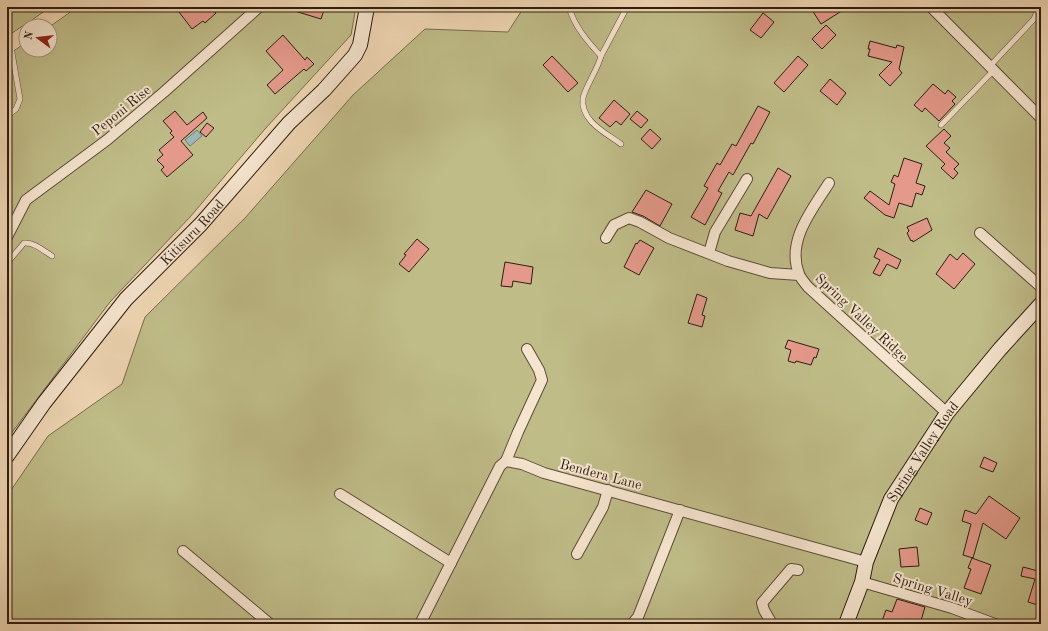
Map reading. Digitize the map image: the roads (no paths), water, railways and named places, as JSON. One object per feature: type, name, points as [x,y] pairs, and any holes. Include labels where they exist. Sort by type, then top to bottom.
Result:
[{"type":"main road","points":[[48,18],[64,7]]},
{"type":"main road","points":[[9,45],[18,39]]},
{"type":"street","name":"Peponi Rise","points":[[7,237],[26,200],[107,140],[164,92],[259,7]]},
{"type":"street","name":"Kitisuru Road","points":[[7,456],[44,403],[126,300],[201,224],[289,124],[324,90],[355,55],[360,45],[367,7]]},
{"type":"street","points":[[931,7],[1041,118]]},
{"type":"street","points":[[709,253],[715,232],[747,179]]},
{"type":"street","name":"Spring Valley Ridge","points":[[829,183],[802,225],[796,250],[799,275],[808,287],[947,413]]},
{"type":"street","points":[[606,238],[614,225],[629,218],[640,222],[669,238],[728,261],[770,273],[799,275]]},
{"type":"street","points":[[980,233],[1041,287]]},
{"type":"street","name":"Spring Valley Road","points":[[846,624],[862,582],[866,562],[891,499],[947,413],[1041,304]]},
{"type":"street","points":[[420,624],[500,466],[506,461],[542,380],[539,370],[527,349]]},
{"type":"street","name":"Bendera Lane","points":[[506,461],[522,464],[544,473],[866,562]]},
{"type":"street","points":[[577,554],[603,507],[608,490]]},
{"type":"street","points":[[340,494],[451,563]]},
{"type":"street","points":[[632,624],[638,617],[680,510]]},
{"type":"street","points":[[183,551],[270,624]]},
{"type":"street","points":[[772,624],[764,610],[762,603],[792,569],[798,570]]},
{"type":"street","name":"Spring Valley","points":[[862,582],[952,608],[995,624]]},
{"type":"lane","points":[[569,7],[571,16],[586,41],[601,56]]},
{"type":"lane","points":[[621,144],[591,122],[584,110],[583,98],[600,63],[601,56],[627,7]]},
{"type":"lane","points":[[941,125],[1034,20],[1039,7]]},
{"type":"lane","points":[[7,116],[16,109],[20,99],[9,45]]},
{"type":"lane","points":[[7,263],[24,243],[33,244],[52,256]]},
{"type":"water","points":[[197,130],[202,136],[190,146],[185,140]]}]
